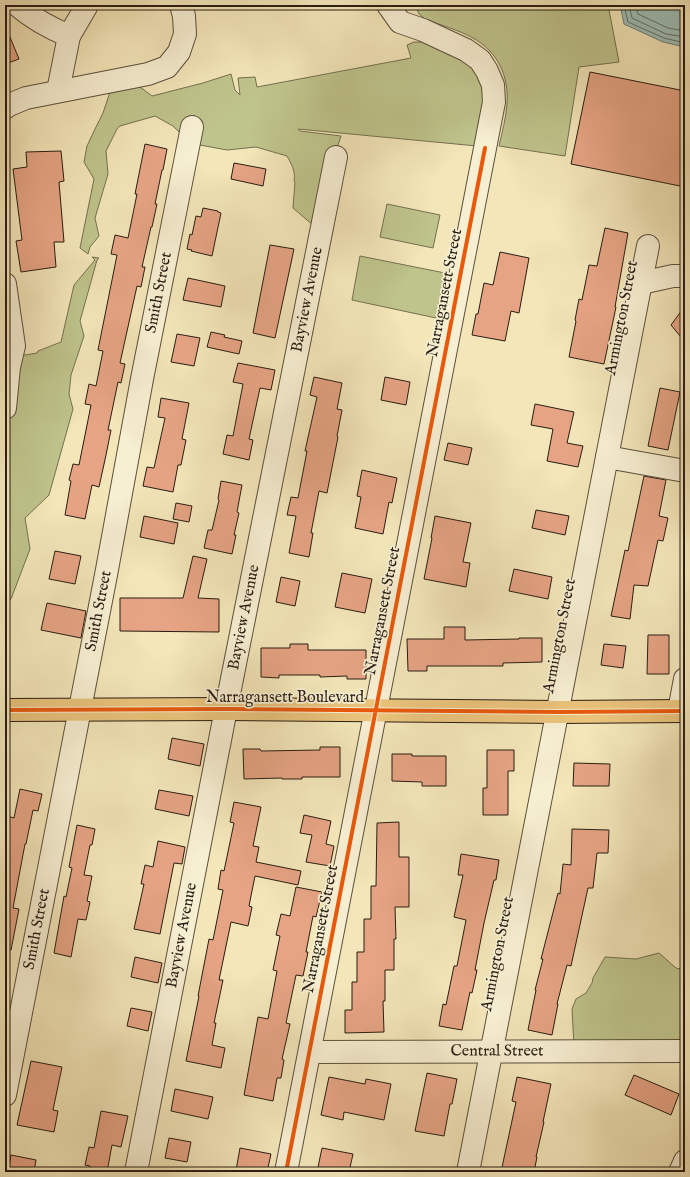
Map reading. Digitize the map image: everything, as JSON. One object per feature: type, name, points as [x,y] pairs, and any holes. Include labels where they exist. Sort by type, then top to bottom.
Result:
[{"type":"main road","name":"Narragansett Boulevard","points":[[5,710],[226,709],[558,712],[682,711]]},
{"type":"street","points":[[17,5],[29,15],[69,36]]},
{"type":"street","points":[[58,91],[69,36],[86,5]]},
{"type":"street","points":[[5,108],[26,98],[148,74],[167,67],[179,52],[185,34],[184,16],[181,5]]},
{"type":"street","name":"Narragansett Street","points":[[286,1172],[494,102],[493,85],[480,60],[466,50],[423,30],[400,22],[388,5]]},
{"type":"street","name":"Smith Street","points":[[5,1094],[80,710],[142,379],[192,127]]},
{"type":"street","name":"Bayview Avenue","points":[[136,1172],[226,709],[336,157]]},
{"type":"street","name":"Armington Street","points":[[468,1172],[648,246]]},
{"type":"street","points":[[641,283],[673,276],[685,276]]},
{"type":"street","points":[[5,284],[14,346],[7,364],[5,408]]},
{"type":"street","points":[[607,457],[685,472]]},
{"type":"street","points":[[682,711],[685,679]]},
{"type":"street","name":"Central Street","points":[[310,1052],[685,1051]]},
{"type":"street","points":[[680,1172],[685,1161]]},
{"type":"green space","points":[[415,5],[608,5],[619,62],[579,67],[565,156],[499,146],[507,104],[506,84],[500,66],[489,50],[482,44],[462,32],[425,19],[419,14]]},
{"type":"green space","points":[[414,42],[422,42],[456,55],[479,73],[484,91],[477,146],[298,129],[300,131],[341,136],[334,157],[320,231],[293,208],[295,182],[294,171],[287,156],[256,147],[227,150],[200,145],[195,148],[173,126],[155,116],[120,126],[117,129],[106,151],[108,174],[95,218],[99,236],[90,247],[88,254],[80,248],[94,179],[84,162],[87,146],[103,113],[110,92],[131,80],[152,96],[231,74],[235,90],[240,95],[238,78],[255,77],[257,87],[411,58],[407,45]]},
{"type":"green space","points":[[387,204],[440,215],[433,248],[380,237]]},
{"type":"green space","points":[[360,256],[445,273],[436,318],[352,300]]},
{"type":"green space","points":[[92,257],[99,258],[97,260],[80,321],[84,336],[71,375],[69,394],[73,409],[49,495],[25,518],[30,549],[11,599],[5,605],[5,388],[7,358],[37,353],[38,351],[61,342],[74,285],[95,260]]},
{"type":"green space","points":[[659,953],[676,968],[685,970],[685,1051],[574,1046],[572,1009],[576,999],[586,993],[605,957],[636,959]]},
{"type":"water","points":[[620,5],[685,5],[685,47],[663,42],[624,24]]},
{"type":"building","points":[[5,25],[19,59],[5,64]]},
{"type":"building","points":[[590,72],[685,91],[685,187],[571,164]]},
{"type":"building","points":[[145,144],[167,149],[155,204],[157,204],[142,267],[145,267],[141,287],[137,286],[120,363],[125,364],[121,383],[118,382],[108,430],[111,430],[99,487],[92,485],[85,519],[65,515],[71,481],[69,480],[73,464],[79,465],[91,405],[85,404],[89,384],[96,386],[103,351],[98,350],[117,255],[111,254],[115,235],[128,238]]},
{"type":"building","points":[[61,151],[64,181],[59,182],[64,242],[54,242],[56,267],[21,272],[16,241],[22,240],[13,169],[27,167],[26,152]]},
{"type":"building","points":[[234,163],[266,169],[263,186],[231,179]]},
{"type":"building","points":[[203,208],[221,213],[212,256],[187,249],[196,216],[201,217]]},
{"type":"building","points":[[605,228],[628,233],[616,307],[604,364],[569,357],[579,299],[582,300],[589,265],[597,266]]},
{"type":"building","points":[[270,245],[294,249],[275,338],[253,333]]},
{"type":"building","points":[[500,252],[529,258],[519,313],[511,311],[505,341],[472,335],[484,283],[493,285]]},
{"type":"building","points":[[188,278],[225,286],[221,307],[183,300]]},
{"type":"building","points":[[685,306],[685,342],[671,325]]},
{"type":"building","points":[[211,332],[242,341],[239,354],[207,347]]},
{"type":"building","points":[[177,334],[200,338],[194,366],[171,362]]},
{"type":"building","points":[[238,363],[275,370],[271,390],[260,388],[249,439],[253,440],[249,460],[223,454],[227,435],[233,436],[243,384],[233,382]]},
{"type":"building","points":[[314,377],[342,383],[337,409],[342,410],[327,493],[319,491],[311,533],[313,533],[309,557],[289,553],[296,516],[287,515],[291,497],[298,498],[307,451],[305,451],[317,397],[310,395]]},
{"type":"building","points":[[385,377],[410,382],[406,405],[381,400]]},
{"type":"building","points":[[660,388],[680,392],[668,450],[648,446]]},
{"type":"building","points":[[161,398],[189,403],[182,439],[186,440],[181,465],[178,465],[173,492],[143,486],[147,467],[154,468],[165,418],[158,417]]},
{"type":"building","points":[[535,404],[574,412],[567,443],[583,446],[578,467],[547,461],[553,429],[531,425]]},
{"type":"building","points":[[448,443],[472,448],[468,465],[444,460]]},
{"type":"building","points":[[362,470],[397,478],[392,503],[389,502],[383,534],[355,528],[361,497],[357,496]]},
{"type":"building","points":[[644,476],[666,480],[659,516],[668,518],[663,541],[658,540],[648,586],[634,585],[630,619],[611,616],[625,550],[628,551]]},
{"type":"building","points":[[221,481],[242,485],[237,512],[239,513],[234,535],[236,535],[232,554],[204,548],[208,530],[212,530],[219,500]]},
{"type":"building","points":[[176,503],[192,506],[189,522],[173,519]]},
{"type":"building","points":[[536,510],[569,516],[565,535],[532,528]]},
{"type":"building","points":[[144,516],[178,523],[174,544],[140,537]]},
{"type":"building","points":[[435,516],[471,523],[463,562],[470,563],[466,587],[424,579]]},
{"type":"building","points":[[55,551],[81,556],[75,584],[49,579]]},
{"type":"building","points":[[193,556],[207,559],[198,598],[219,599],[219,632],[120,631],[120,598],[183,598]]},
{"type":"building","points":[[514,569],[552,577],[548,599],[509,591]]},
{"type":"building","points":[[342,573],[372,579],[365,613],[335,607]]},
{"type":"building","points":[[281,577],[300,581],[295,606],[276,602]]},
{"type":"building","points":[[47,603],[86,611],[81,638],[41,630]]},
{"type":"building","points":[[444,627],[465,627],[465,640],[542,638],[542,662],[503,663],[503,666],[427,666],[427,671],[408,671],[407,639],[444,639]]},
{"type":"building","points":[[648,635],[669,635],[669,674],[647,674]]},
{"type":"building","points":[[290,644],[308,644],[308,650],[366,650],[366,679],[347,679],[347,676],[320,677],[320,675],[279,675],[279,678],[261,677],[261,648],[290,648]]},
{"type":"building","points":[[604,644],[626,646],[623,668],[601,665]]},
{"type":"building","points":[[172,738],[204,744],[200,766],[168,759]]},
{"type":"building","points":[[320,747],[340,747],[340,777],[302,777],[302,779],[244,779],[243,749],[260,749],[261,751],[320,750]]},
{"type":"building","points":[[487,750],[514,750],[514,771],[508,771],[508,815],[483,815],[483,788],[487,788]]},
{"type":"building","points":[[392,754],[412,754],[412,756],[446,756],[446,786],[422,786],[422,782],[392,781]]},
{"type":"building","points":[[574,763],[610,764],[609,786],[573,786]]},
{"type":"building","points":[[20,789],[42,794],[38,811],[33,810],[25,844],[13,908],[19,909],[11,950],[5,950],[5,825],[7,816],[14,818]]},
{"type":"building","points":[[159,790],[193,796],[189,816],[155,809]]},
{"type":"building","points":[[234,802],[261,807],[253,846],[259,847],[256,862],[301,871],[298,885],[255,876],[249,906],[252,907],[248,926],[231,922],[219,980],[223,980],[214,1023],[216,1023],[212,1045],[225,1048],[221,1068],[186,1061],[209,939],[213,940],[223,890],[218,889],[221,870],[224,871],[234,823],[230,822]]},
{"type":"building","points":[[304,815],[331,821],[326,844],[334,846],[330,866],[306,862],[312,835],[300,833]]},
{"type":"building","points":[[399,822],[399,857],[409,857],[409,907],[395,907],[396,939],[394,939],[394,970],[385,970],[385,1001],[383,1001],[384,1032],[345,1033],[345,1010],[352,1010],[352,982],[357,982],[357,952],[364,952],[364,919],[371,919],[371,886],[376,886],[377,823]]},
{"type":"building","points":[[77,825],[95,829],[84,875],[92,876],[87,901],[90,902],[86,920],[78,919],[71,957],[54,953],[64,896],[66,897],[72,868],[69,867]]},
{"type":"building","points":[[572,829],[609,830],[608,853],[597,853],[593,888],[588,888],[571,966],[567,965],[557,1004],[552,1035],[528,1030],[535,990],[543,959],[541,959],[558,893],[560,894],[563,864],[571,865]]},
{"type":"building","points":[[158,841],[185,847],[182,864],[174,863],[160,934],[134,929],[144,884],[141,884],[145,865],[153,867]]},
{"type":"building","points":[[461,854],[499,860],[496,880],[494,880],[484,923],[472,993],[470,992],[462,1030],[439,1026],[443,1004],[446,1005],[454,966],[457,966],[466,920],[454,917],[463,875],[458,875]]},
{"type":"building","points":[[296,887],[322,892],[316,917],[313,916],[303,976],[296,975],[286,1023],[290,1024],[282,1059],[284,1060],[281,1078],[277,1078],[273,1101],[244,1095],[258,1017],[268,1019],[277,971],[273,970],[280,936],[276,935],[281,914],[290,916]]},
{"type":"building","points":[[135,957],[162,963],[158,983],[131,977]]},
{"type":"building","points":[[131,1008],[152,1012],[148,1031],[127,1026]]},
{"type":"building","points":[[31,1061],[62,1067],[53,1110],[58,1111],[54,1132],[17,1125]]},
{"type":"building","points":[[427,1073],[457,1079],[452,1104],[450,1104],[444,1136],[415,1131]]},
{"type":"building","points":[[634,1075],[679,1094],[671,1115],[625,1095]]},
{"type":"building","points":[[329,1077],[365,1084],[366,1079],[391,1084],[384,1120],[344,1112],[343,1120],[321,1115]]},
{"type":"building","points":[[517,1077],[551,1084],[534,1172],[501,1172],[516,1102],[512,1101]]},
{"type":"building","points":[[175,1089],[213,1097],[208,1119],[171,1111]]},
{"type":"building","points":[[101,1111],[128,1116],[121,1147],[112,1145],[107,1172],[89,1172],[90,1166],[85,1165],[89,1147],[94,1148]]},
{"type":"building","points":[[169,1138],[191,1142],[187,1162],[165,1158]]},
{"type":"building","points":[[240,1148],[271,1154],[267,1172],[248,1172],[236,1170]]},
{"type":"building","points":[[322,1148],[353,1154],[349,1172],[317,1172]]},
{"type":"building","points":[[11,1155],[36,1160],[34,1172],[8,1172]]},
{"type":"cycle path","points":[[286,1172],[485,148]]},
{"type":"cycle path","points":[[5,710],[226,709],[558,712],[685,711]]}]
